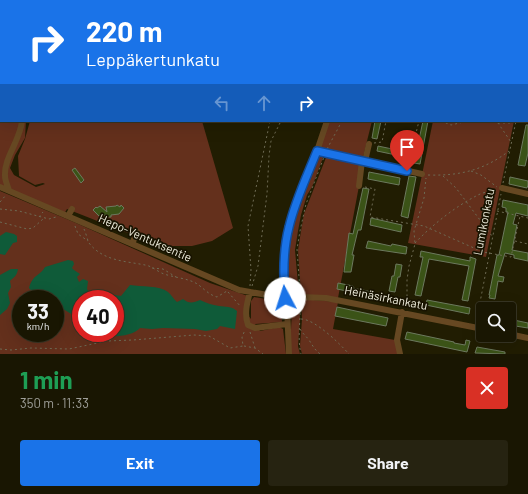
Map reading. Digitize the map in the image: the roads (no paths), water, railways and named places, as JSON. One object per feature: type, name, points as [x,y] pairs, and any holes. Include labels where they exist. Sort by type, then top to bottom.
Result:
[{"type":"street","points":[[9,191],[5,180],[6,166],[20,135],[22,122]]},
{"type":"street","points":[[289,354],[287,306],[283,275],[288,227],[327,122]]},
{"type":"street","points":[[359,186],[363,161],[369,144]]},
{"type":"street","points":[[317,151],[422,174]]},
{"type":"street","name":"Hepo-Ventuksentie","points":[[0,187],[225,284],[250,292],[285,298]]},
{"type":"street","points":[[502,188],[528,194]]},
{"type":"street","points":[[66,215],[72,209]]},
{"type":"street","points":[[132,244],[137,232]]},
{"type":"street","points":[[250,292],[246,309],[246,320],[248,325],[255,328],[287,324]]},
{"type":"street","name":"Heinäsirkankatu","points":[[285,298],[326,298],[476,327]]},
{"type":"street","points":[[400,354],[397,340],[402,312]]},
{"type":"street","points":[[516,335],[528,338]]}]
